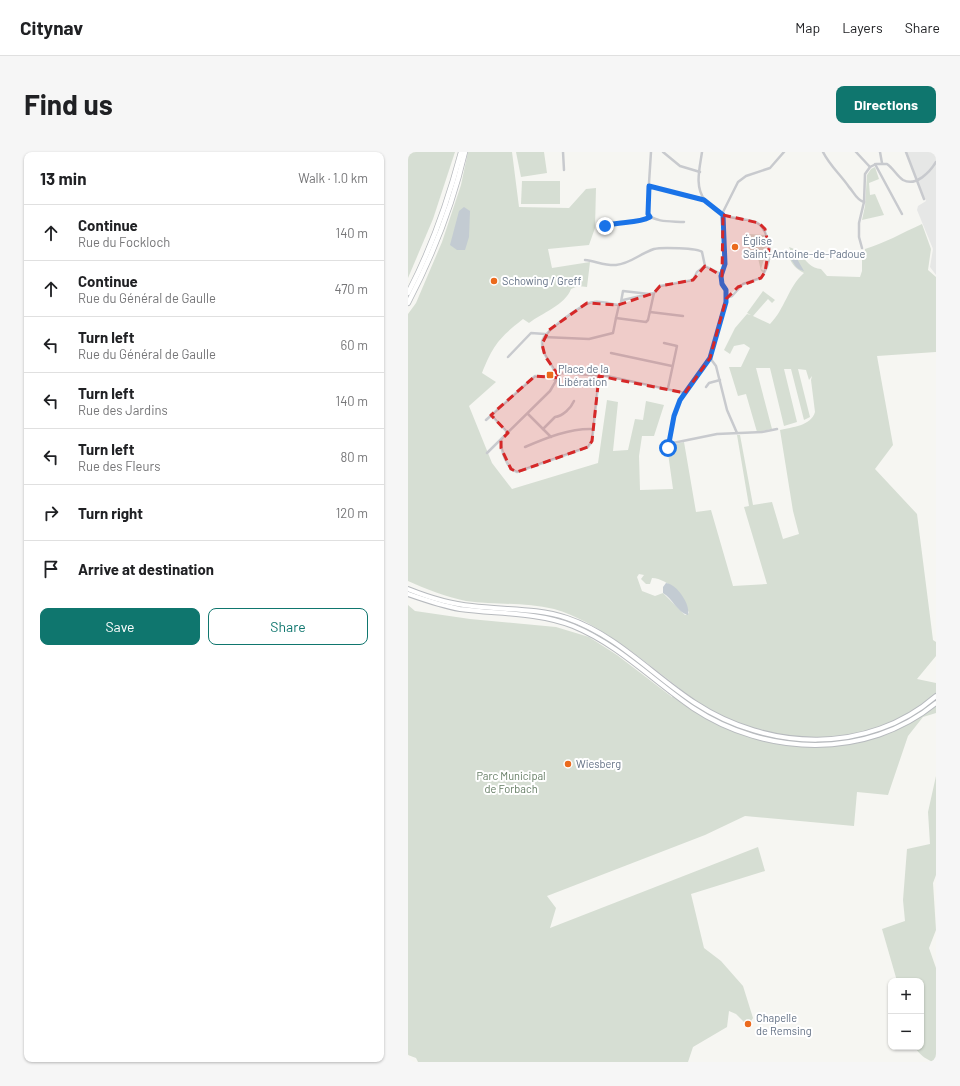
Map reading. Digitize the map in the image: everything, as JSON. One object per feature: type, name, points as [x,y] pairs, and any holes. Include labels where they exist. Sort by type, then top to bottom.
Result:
[{"type":"highway","points":[[408,293],[430,246],[461,152]]},
{"type":"highway","points":[[408,303],[447,214],[465,152]]},
{"type":"highway","points":[[408,589],[444,601],[470,606],[543,612],[566,618],[595,629],[622,647],[695,703],[734,724],[764,735],[794,740],[817,740],[857,736],[902,719],[927,704],[936,696]]},
{"type":"highway","points":[[408,594],[459,609],[544,618],[566,623],[592,634],[620,651],[692,707],[712,719],[763,740],[794,745],[825,745],[858,740],[899,725],[936,703]]},
{"type":"street","points":[[563,152],[564,170]]},
{"type":"street","points":[[651,152],[648,214],[650,217],[659,221],[684,222]]},
{"type":"street","points":[[663,152],[680,166],[700,172]]},
{"type":"street","points":[[702,152],[699,188],[704,200]]},
{"type":"street","points":[[668,448],[674,416],[685,393],[710,358],[726,298],[726,290],[722,284],[721,274],[725,264],[723,215],[733,189],[738,182],[746,176],[770,168],[784,152]]},
{"type":"street","points":[[823,152],[828,164],[849,186],[858,199],[864,202]]},
{"type":"street","points":[[856,152],[870,167]]},
{"type":"street","points":[[880,152],[882,163]]},
{"type":"street","points":[[906,152],[924,199]]},
{"type":"street","points":[[862,248],[859,237],[859,223],[864,202],[865,174],[870,167],[875,164],[887,164],[894,169],[903,180],[909,182],[924,176],[936,162]]},
{"type":"street","points":[[875,164],[902,214]]},
{"type":"street","points":[[649,186],[704,200],[723,215],[752,219],[765,229],[770,248],[767,266],[760,278],[743,284],[738,287],[732,296],[726,298]]},
{"type":"street","points":[[605,226],[615,223],[644,220],[650,217]]},
{"type":"street","points":[[585,260],[617,265],[628,262],[643,253],[656,249],[696,249],[702,252],[705,266]]},
{"type":"street","points":[[705,266],[721,274]]},
{"type":"street","points":[[616,318],[646,322],[648,320],[654,293],[660,286],[693,280],[698,272],[705,266]]},
{"type":"street","points":[[508,357],[531,333],[545,336],[589,339],[613,333],[623,291],[650,294]]},
{"type":"street","points":[[654,293],[620,303],[594,301],[587,303],[549,330],[542,344],[545,356],[554,370],[559,373],[599,376],[668,388],[685,393]]},
{"type":"street","points":[[650,312],[683,316]]},
{"type":"street","points":[[664,342],[677,346],[668,388]]},
{"type":"street","points":[[611,353],[672,366]]},
{"type":"street","points":[[710,358],[716,366],[727,410],[737,433]]},
{"type":"street","points":[[551,377],[550,373],[554,370]]},
{"type":"street","points":[[487,453],[550,391],[559,373]]},
{"type":"street","points":[[486,420],[535,376],[557,379]]},
{"type":"street","points":[[501,440],[501,448],[509,466],[517,472],[588,447],[592,441],[599,376]]},
{"type":"street","points":[[706,387],[709,383],[720,380]]},
{"type":"street","points":[[543,429],[555,417],[558,417],[572,406],[574,401]]},
{"type":"street","points":[[528,414],[551,437]]},
{"type":"street","points":[[491,415],[508,432]]},
{"type":"street","points":[[525,447],[581,428],[593,429]]},
{"type":"street","points":[[668,444],[717,434],[762,432],[777,429]]},
{"type":"highlighted area","points":[[723,215],[759,223],[765,229],[769,248],[765,272],[761,278],[738,287],[726,299],[710,358],[685,393],[599,376],[592,441],[588,447],[517,472],[511,469],[501,448],[501,440],[508,433],[491,415],[535,376],[560,378],[545,356],[542,344],[549,330],[587,303],[618,305],[654,293],[660,286],[693,280],[705,266],[722,276]]},
{"type":"shaded area","points":[[906,152],[936,152],[936,275],[930,267],[933,249],[917,210],[918,206],[926,201]]},
{"type":"shaded area","points":[[464,207],[470,211],[469,237],[465,250],[457,250],[450,245],[459,211]]},
{"type":"shaded area","points":[[792,254],[796,257],[804,271],[799,269],[790,258]]},
{"type":"shaded area","points":[[666,583],[670,584],[679,591],[687,606],[688,615],[681,611],[663,593],[663,587]]},
{"type":"green space","points":[[408,152],[455,152],[433,219],[408,278]]},
{"type":"green space","name":"Parc Municipal de Forbach","points":[[468,152],[512,152],[519,207],[569,208],[586,189],[596,188],[595,228],[589,245],[548,249],[552,268],[590,262],[587,287],[578,286],[571,289],[564,300],[559,304],[529,323],[523,319],[508,331],[494,348],[482,373],[496,382],[469,406],[492,463],[512,489],[598,463],[607,400],[618,402],[613,451],[628,450],[635,419],[643,420],[646,401],[664,405],[654,436],[642,436],[639,456],[640,490],[673,489],[667,446],[684,442],[696,512],[711,510],[733,586],[767,584],[744,507],[749,506],[737,435],[740,435],[753,505],[772,502],[783,539],[799,534],[793,511],[780,430],[805,423],[813,417],[815,412],[811,380],[812,376],[809,380],[806,370],[798,369],[810,417],[804,420],[791,369],[784,369],[797,422],[784,426],[770,368],[756,368],[772,429],[757,432],[746,394],[738,396],[729,367],[741,367],[750,348],[744,344],[734,346],[730,354],[724,350],[735,328],[747,314],[751,315],[747,313],[763,291],[775,300],[772,303],[768,299],[753,316],[770,324],[779,312],[794,285],[804,273],[796,268],[791,261],[789,256],[792,254],[789,247],[797,252],[812,266],[821,269],[827,276],[860,277],[862,271],[862,258],[864,256],[865,249],[887,241],[922,224],[931,249],[928,270],[936,277],[936,352],[877,356],[893,445],[875,469],[917,514],[933,640],[936,642],[936,656],[917,679],[936,683],[936,713],[923,717],[908,736],[888,795],[857,792],[854,826],[745,816],[705,835],[547,896],[556,908],[550,928],[758,847],[765,871],[691,894],[704,948],[721,961],[743,986],[753,1018],[748,1026],[736,1014],[729,1011],[727,1027],[693,1047],[688,1062],[418,1062],[416,1058],[408,1055],[408,605],[415,611],[470,619],[556,627],[589,637],[617,655],[672,697],[679,688],[620,643],[587,623],[570,615],[554,609],[532,605],[466,601],[436,592],[408,581],[408,314],[416,303],[442,242],[461,185]],"holes":[[[639,574],[644,575],[641,579],[646,584],[650,584],[652,578],[658,579],[670,585],[684,600],[689,613],[685,615],[663,593],[655,596],[642,591],[637,577]]]},
{"type":"green space","points":[[516,152],[544,152],[547,173],[521,177]]},
{"type":"green space","points":[[875,167],[879,179],[869,183],[870,195],[875,194],[884,215],[862,220],[865,206],[867,175],[871,169]]},
{"type":"green space","points":[[522,181],[560,181],[560,204],[521,204]]},
{"type":"green space","points":[[749,234],[766,235],[764,237],[768,257],[765,256],[761,269],[765,271],[764,273],[761,271],[758,258],[748,257]]},
{"type":"green space","points":[[936,776],[936,875],[933,883],[936,930],[929,948],[936,968],[936,1062],[930,1061],[917,1050],[924,1050],[924,978],[896,978],[882,929],[905,921],[903,900],[907,849],[930,844],[928,812]]},
{"type":"place","name":"Église Saint-Antoine-de-Padoue","points":[[735,247]]},
{"type":"place","name":"Schowing / Greff","points":[[494,281]]},
{"type":"place","name":"Place de la Libération","points":[[550,375]]},
{"type":"place","name":"Wiesberg","points":[[568,764]]},
{"type":"place","name":"Chapelle de Remsing","points":[[748,1024]]},
{"type":"route","points":[[605,226],[615,223],[644,220],[650,217],[648,214],[649,186],[704,200],[723,215],[725,264],[721,276],[722,284],[726,290],[726,302],[710,358],[680,400],[674,416],[668,448]]}]
